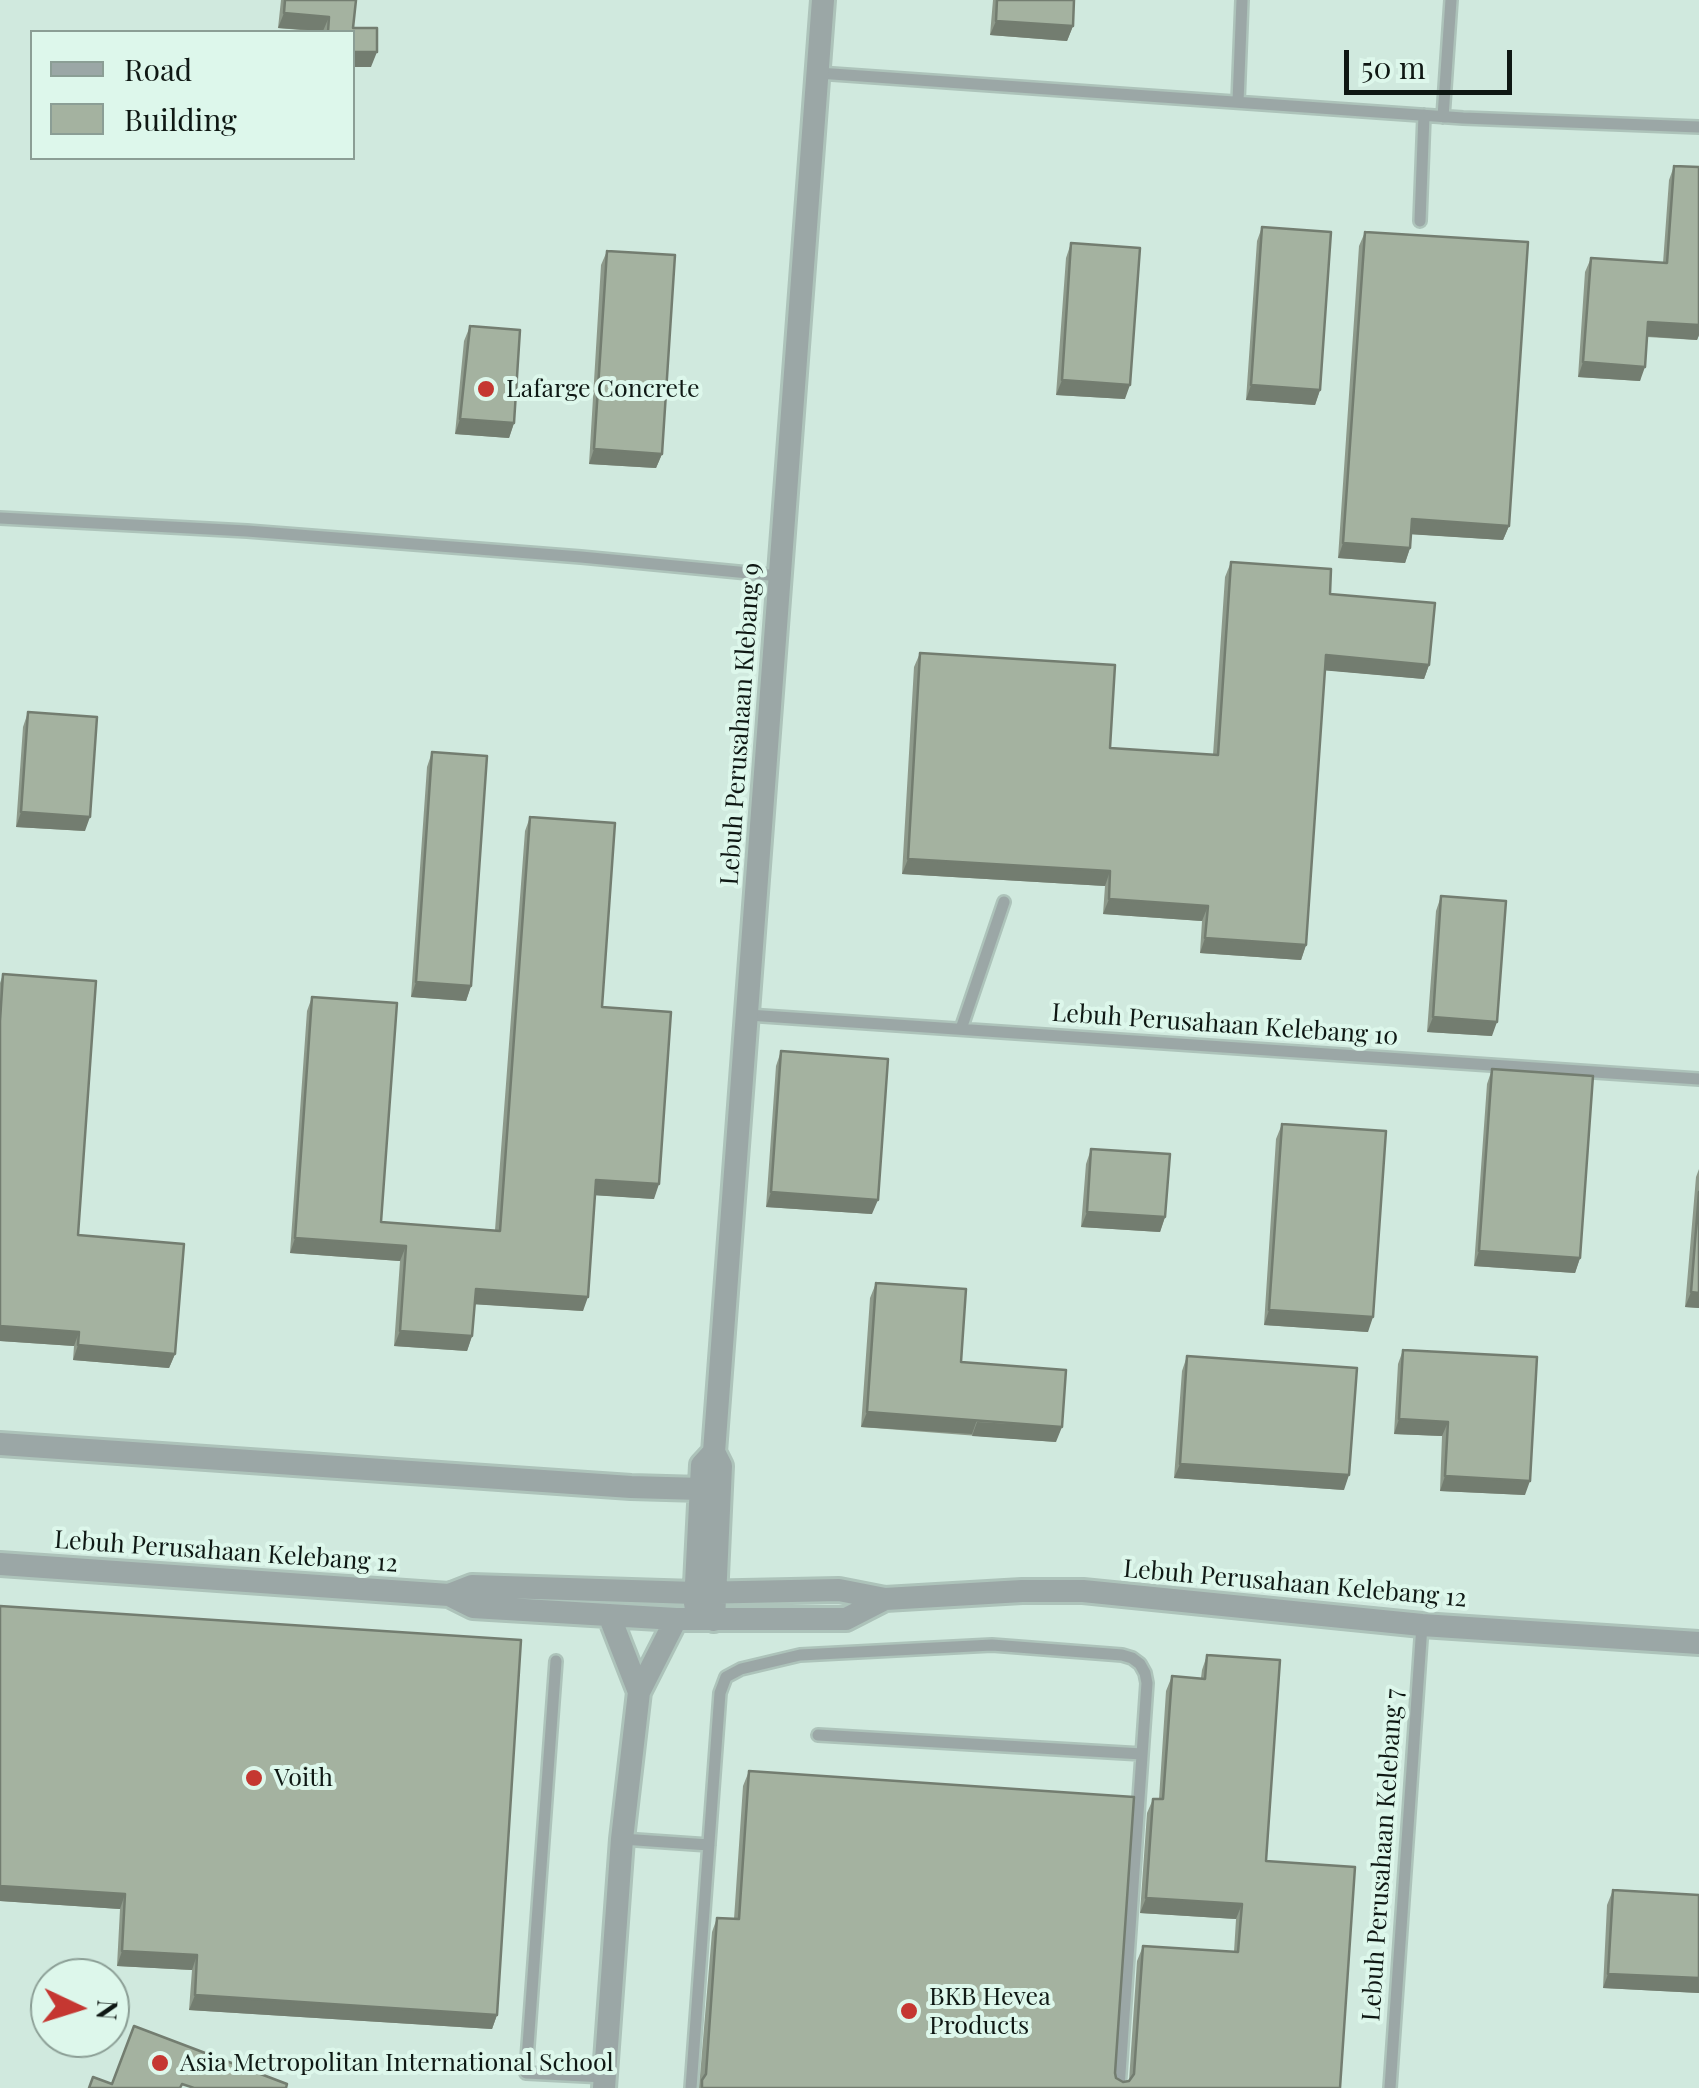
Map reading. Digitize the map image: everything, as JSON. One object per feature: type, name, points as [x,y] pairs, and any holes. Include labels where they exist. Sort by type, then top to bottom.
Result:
[{"type":"street","name":"Lebuh Perusahaan Klebang 9","points":[[694,1620],[706,1592],[721,1466],[714,1452],[823,0]]},
{"type":"street","points":[[0,1444],[701,1489]]},
{"type":"street","name":"Lebuh Perusahaan Klebang 9","points":[[706,1592],[702,1464],[714,1452]]},
{"type":"street","name":"Lebuh Perusahaan Kelebang 12","points":[[0,1564],[449,1595],[473,1607],[694,1620],[846,1619],[885,1599]]},
{"type":"street","name":"Lebuh Perusahaan Kelebang 12","points":[[449,1595],[472,1586],[706,1592],[840,1590],[885,1599],[1022,1591],[1083,1592],[1422,1625],[1699,1643]]},
{"type":"street","points":[[604,2083],[622,1839],[639,1692],[609,1616]]},
{"type":"street","points":[[639,1692],[694,1620]]},
{"type":"lane","points":[[1238,102],[1242,0]]},
{"type":"lane","points":[[1443,117],[1451,0]]},
{"type":"lane","points":[[818,73],[1424,116],[1699,128]]},
{"type":"lane","points":[[1420,221],[1424,116]]},
{"type":"lane","points":[[0,518],[247,531],[581,556],[780,576]]},
{"type":"lane","points":[[961,1029],[1004,902]]},
{"type":"lane","name":"Lebuh Perusahaan Kelebang 10","points":[[748,1015],[1699,1079]]},
{"type":"lane","name":"Lebuh Perusahaan Kelebang 7","points":[[1390,2088],[1422,1625]]},
{"type":"lane","points":[[691,2088],[722,1684],[733,1672],[800,1656],[992,1645],[1122,1655],[1140,1664],[1145,1673],[1119,2088]]},
{"type":"lane","points":[[556,1661],[526,2073],[604,2083]]},
{"type":"lane","points":[[818,1735],[1142,1754]]},
{"type":"lane","points":[[622,1839],[709,1845]]},
{"type":"building","points":[[285,0],[356,0],[353,28],[377,28],[377,52],[355,52],[355,30],[328,30],[329,17],[284,13]]},
{"type":"building","points":[[997,0],[1074,0],[1073,26],[996,21]]},
{"type":"building","points":[[1674,166],[1699,167],[1699,325],[1648,322],[1645,367],[1583,362],[1591,258],[1667,263]]},
{"type":"building","points":[[1262,227],[1331,232],[1320,390],[1251,385]]},
{"type":"building","points":[[1365,232],[1528,242],[1509,526],[1412,519],[1410,548],[1343,543]]},
{"type":"building","points":[[1071,243],[1140,248],[1130,385],[1062,380]]},
{"type":"building","points":[[607,251],[675,255],[662,454],[594,449]]},
{"type":"building","name":"Lafarge Concrete","points":[[470,326],[520,330],[514,423],[460,419]]},
{"type":"building","points":[[1231,562],[1331,569],[1330,594],[1435,603],[1429,665],[1326,655],[1306,945],[1205,938],[1208,906],[1109,899],[1110,871],[908,859],[920,653],[1115,665],[1110,748],[1218,755]]},
{"type":"building","points":[[28,712],[97,717],[90,817],[21,812]]},
{"type":"building","points":[[432,752],[487,756],[471,986],[416,982]]},
{"type":"building","points":[[530,817],[615,823],[602,1007],[671,1012],[659,1184],[596,1180],[588,1297],[476,1289],[472,1336],[400,1331],[406,1246],[295,1238],[312,997],[397,1003],[381,1222],[500,1231]]},
{"type":"building","points":[[1441,896],[1506,901],[1497,1022],[1433,1017]]},
{"type":"building","points":[[3,974],[96,981],[78,1235],[184,1244],[175,1354],[78,1345],[79,1332],[0,1326]]},
{"type":"building","points":[[781,1051],[888,1059],[878,1200],[771,1192]]},
{"type":"building","points":[[1492,1069],[1593,1076],[1580,1258],[1479,1251]]},
{"type":"building","points":[[1282,1124],[1386,1131],[1373,1317],[1269,1310]]},
{"type":"building","points":[[1091,1149],[1170,1154],[1165,1217],[1087,1212]]},
{"type":"building","points":[[1699,1192],[1699,1293],[1691,1292]]},
{"type":"building","points":[[876,1283],[966,1289],[961,1362],[1066,1370],[1062,1427],[867,1412]]},
{"type":"building","points":[[1403,1350],[1537,1357],[1530,1481],[1445,1476],[1448,1422],[1399,1419]]},
{"type":"building","points":[[1187,1356],[1357,1368],[1349,1475],[1180,1464]]},
{"type":"building","name":"Voith","points":[[0,1606],[521,1640],[497,2015],[195,1995],[197,1955],[122,1951],[125,1894],[0,1886]]},
{"type":"building","name":"BKB Hevea Products","points":[[1207,1655],[1280,1660],[1266,1861],[1355,1867],[1340,2088],[702,2088],[717,1918],[739,1919],[749,1771],[1134,1797],[1115,2073],[1123,2082],[1129,2081],[1134,2074],[1143,1946],[1238,1952],[1242,1904],[1146,1898],[1153,1799],[1163,1799],[1172,1676],[1205,1679]]},
{"type":"building","points":[[1613,1890],[1699,1895],[1699,1978],[1608,1974]]},
{"type":"building","points":[[134,2026],[287,2084],[286,2088],[194,2088],[182,2084],[180,2088],[89,2088],[93,2077],[112,2084],[122,2058],[130,2058]]},
{"type":"place","name":"Lafarge Concrete","points":[[486,389]]},
{"type":"place","name":"Voith","points":[[254,1778]]},
{"type":"place","name":"BKB Hevea Products","points":[[909,2011]]},
{"type":"place","name":"Asia Metropolitan International School","points":[[160,2063]]}]
